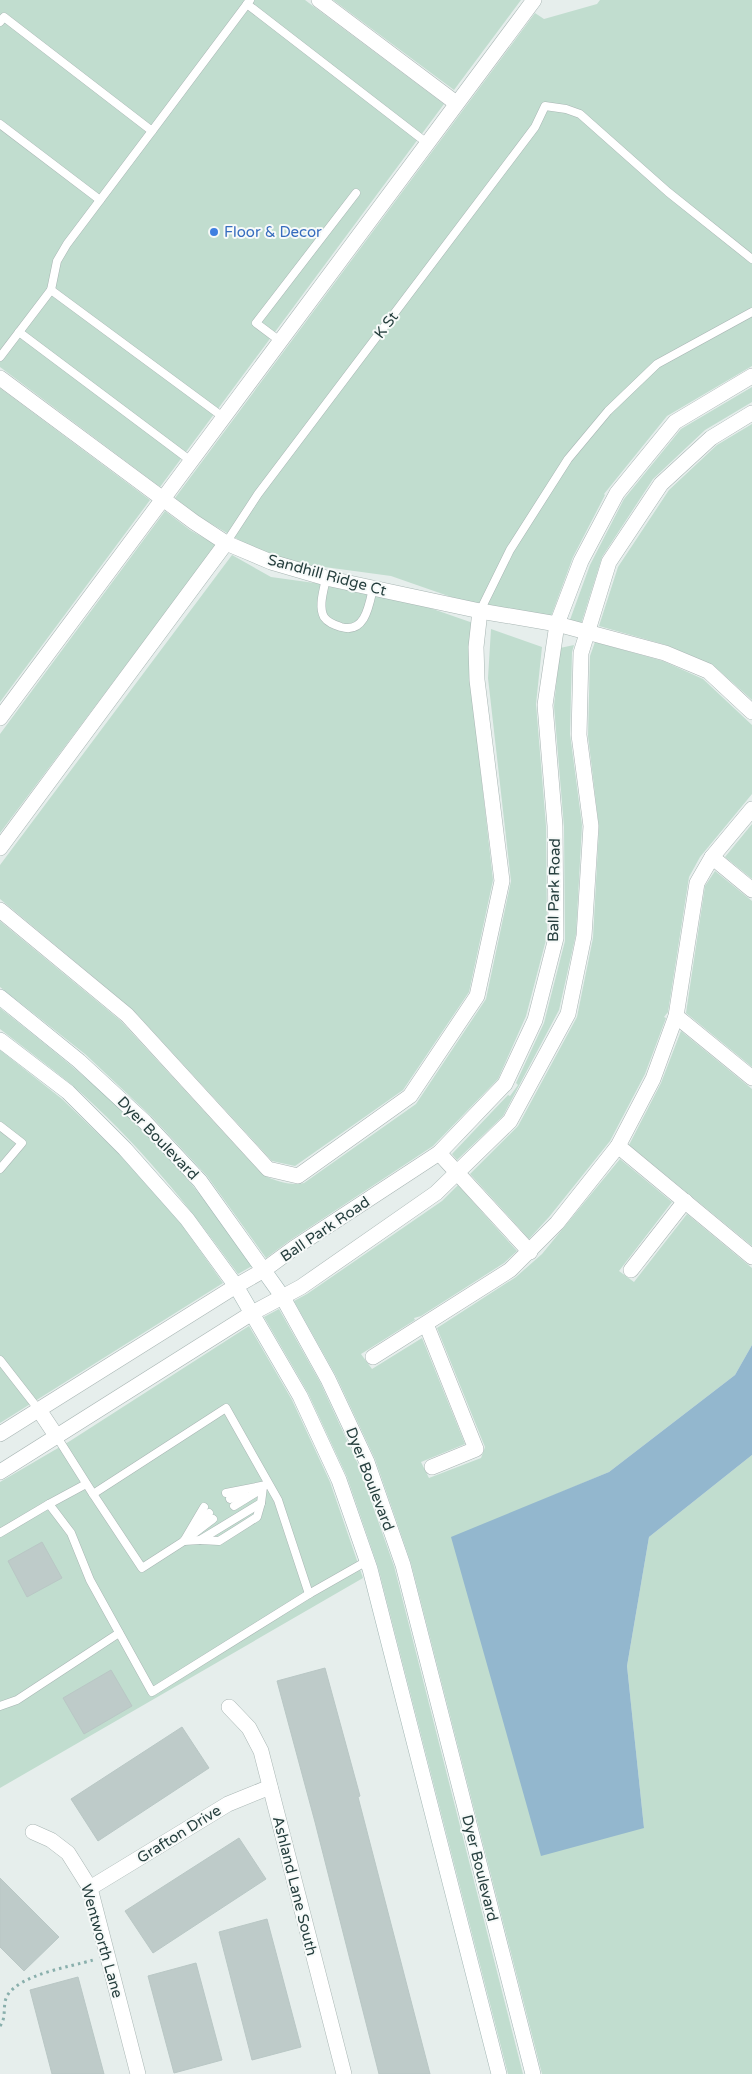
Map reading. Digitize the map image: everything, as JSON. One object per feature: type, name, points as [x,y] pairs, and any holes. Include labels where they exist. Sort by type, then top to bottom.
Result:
[{"type":"street","points":[[319,0],[456,102]]},
{"type":"street","points":[[0,718],[456,102],[534,0]]},
{"type":"street","name":"Ball Park Road","points":[[0,1434],[264,1270],[294,1248],[439,1153],[505,1084],[535,1020],[556,938],[555,826],[545,705],[557,624],[581,561],[617,494],[675,422],[752,376]]},
{"type":"street","name":"Sandhill Ridge Ct","points":[[0,378],[194,522],[226,542],[271,562],[326,578],[480,611],[588,631],[665,653],[708,671],[752,712]]},
{"type":"street","name":"Ball Park Road","points":[[0,1472],[252,1314],[301,1287],[436,1193],[510,1121],[568,1014],[584,936],[590,826],[579,735],[581,653],[609,562],[661,484],[711,438],[752,413]]},
{"type":"street","points":[[0,848],[226,542]]},
{"type":"street","points":[[0,910],[127,1015],[268,1169],[298,1176],[410,1096],[477,996],[502,881],[477,680],[476,647],[480,611]]},
{"type":"street","points":[[373,1357],[510,1270],[557,1223],[618,1146],[653,1079],[676,1016],[697,882],[712,857],[752,809]]},
{"type":"street","points":[[712,857],[752,890]]},
{"type":"street","name":"Dyer Boulevard","points":[[0,997],[80,1061],[145,1122],[200,1181],[282,1296],[328,1379],[366,1462],[402,1565],[532,2074]]},
{"type":"street","points":[[676,1016],[752,1078]]},
{"type":"street","name":"Dyer Boulevard","points":[[0,1040],[68,1092],[125,1148],[187,1219],[236,1286],[300,1396],[339,1480],[367,1561],[499,2074]]},
{"type":"street","points":[[618,1146],[752,1257]]},
{"type":"street","points":[[439,1153],[530,1252]]},
{"type":"street","points":[[631,1270],[685,1201]]},
{"type":"street","points":[[426,1324],[476,1449],[432,1467]]},
{"type":"street","points":[[39,1410],[57,1437]]},
{"type":"street","name":"Ashland Lane South","points":[[229,1707],[256,1739],[344,2074]]},
{"type":"street","name":"Grafton Drive","points":[[90,1888],[228,1804],[270,1787]]},
{"type":"street","name":"Wentworth Lane","points":[[33,1832],[50,1840],[68,1853],[90,1888],[138,2074]]},
{"type":"lane","points":[[0,357],[51,290],[57,261],[67,244],[248,2],[427,142]]},
{"type":"lane","points":[[0,22],[4,17],[152,131]]},
{"type":"lane","name":"K St","points":[[226,542],[258,494],[535,127],[545,106],[566,109],[580,114],[668,192],[752,259]]},
{"type":"lane","points":[[0,124],[100,200]]},
{"type":"lane","points":[[280,341],[256,323],[356,193]]},
{"type":"lane","points":[[51,290],[223,417]]},
{"type":"lane","points":[[480,611],[515,542],[568,459],[608,411],[657,364],[752,312]]},
{"type":"lane","points":[[19,332],[191,461]]},
{"type":"lane","points":[[326,578],[321,602],[324,617],[333,625],[346,629],[358,626],[366,618],[373,588]]},
{"type":"lane","points":[[0,1126],[22,1143],[0,1169]]},
{"type":"lane","points":[[0,1360],[39,1410]]},
{"type":"lane","points":[[93,1494],[226,1408],[266,1485],[278,1500],[309,1594]]},
{"type":"lane","points":[[57,1437],[142,1568],[184,1541],[209,1513],[184,1541]]},
{"type":"lane","points":[[0,1533],[86,1484]]},
{"type":"lane","points":[[266,1485],[230,1499],[266,1485]]},
{"type":"lane","points":[[184,1541],[200,1540],[261,1503],[266,1485]]},
{"type":"lane","points":[[50,1504],[71,1533],[90,1580],[152,1692],[309,1594],[367,1561]]},
{"type":"lane","points":[[0,1706],[18,1700],[119,1633]]},
{"type":"path","points":[[0,2026],[4,2018],[6,1998],[17,1986],[25,1981],[108,1956]]},
{"type":"green space","points":[[0,0],[305,0],[444,104],[160,487],[0,367]]},
{"type":"green space","points":[[333,0],[521,0],[454,90]]},
{"type":"green space","points":[[600,0],[752,0],[752,366],[667,416],[604,494],[573,557],[546,630],[391,576],[273,560],[198,516],[175,498],[535,13],[544,19],[597,4]]},
{"type":"green space","points":[[752,387],[752,402],[705,430],[653,479],[602,557],[581,624],[567,628],[590,565],[624,499],[681,429]]},
{"type":"green space","points":[[0,388],[150,500],[0,702]]},
{"type":"green space","points":[[752,424],[752,700],[713,665],[666,645],[599,626],[618,567],[669,490],[717,445]]},
{"type":"green space","points":[[165,511],[190,530],[216,545],[0,833],[0,734]]},
{"type":"green space","points":[[232,555],[271,577],[387,593],[473,623],[470,678],[493,880],[469,992],[403,1090],[295,1166],[272,1161],[133,1010],[0,899],[0,865]]},
{"type":"green space","points":[[491,629],[542,647],[536,704],[546,826],[547,936],[526,1016],[498,1079],[433,1146],[266,1258],[207,1176],[152,1117],[85,1054],[0,987],[0,921],[121,1021],[262,1174],[283,1182],[304,1183],[416,1104],[486,999],[511,881],[488,678]]},
{"type":"green space","points":[[595,642],[663,661],[703,679],[752,725],[752,794],[700,857],[689,877],[668,1012],[664,1017],[666,1018],[645,1074],[610,1141],[529,1239],[470,1174],[518,1126],[577,1017],[593,938],[599,827],[588,736],[590,656]]},
{"type":"green space","points":[[574,645],[572,652],[570,734],[582,825],[576,934],[559,1010],[503,1116],[457,1160],[452,1154],[508,1095],[510,1096],[518,1085],[516,1083],[544,1023],[565,941],[564,827],[554,706],[560,648]]},
{"type":"green space","points":[[752,824],[752,879],[725,857]]},
{"type":"green space","points":[[715,871],[752,901],[752,1067],[686,1013],[705,886]]},
{"type":"green space","points":[[0,1008],[76,1070],[149,1137],[193,1186],[252,1266],[238,1274],[181,1199],[118,1128],[72,1085],[0,1029]]},
{"type":"green space","points":[[681,1031],[752,1089],[752,1246],[629,1145],[661,1083]]},
{"type":"green space","points":[[0,1050],[62,1099],[119,1154],[181,1224],[223,1283],[0,1423]]},
{"type":"green space","points":[[620,1159],[672,1202],[619,1271],[634,1282],[687,1214],[752,1268],[752,1345],[735,1375],[609,1472],[452,1538],[644,1828],[627,1666],[649,1537],[752,1455],[752,2074],[542,2074],[411,1563],[375,1459],[336,1376],[294,1301],[442,1201],[458,1185],[517,1251],[504,1263],[421,1316],[414,1318],[415,1320],[361,1354],[372,1369],[422,1338],[465,1444],[421,1462],[429,1478],[481,1458],[485,1447],[437,1328],[516,1277],[542,1254]]},
{"type":"green space","points":[[279,1309],[320,1382],[358,1464],[394,1566],[523,2074],[508,2074],[378,1567],[347,1477],[308,1393],[264,1317]]},
{"type":"green space","points":[[249,1326],[292,1400],[330,1482],[363,1578],[0,1788],[0,1482],[70,1441]]},
{"type":"water","points":[[752,1345],[752,1455],[649,1537],[627,1666],[644,1828],[541,1856],[451,1537],[609,1472],[735,1375]]},
{"type":"building","points":[[42,1542],[62,1578],[27,1597],[8,1561]]},
{"type":"building","points":[[325,1668],[360,1796],[358,1797],[430,2074],[379,2074],[277,1681]]},
{"type":"building","points":[[111,1670],[132,1706],[84,1734],[63,1698]]},
{"type":"building","points":[[182,1727],[209,1768],[98,1841],[71,1799]]},
{"type":"building","points":[[239,1838],[266,1879],[153,1953],[125,1911]]},
{"type":"building","points":[[0,1878],[59,1937],[24,1971],[0,1947]]},
{"type":"building","points":[[267,1919],[301,2047],[252,2060],[219,1932]]},
{"type":"building","points":[[196,1963],[222,2060],[174,2073],[148,1976]]},
{"type":"building","points":[[78,1977],[104,2074],[52,2074],[30,1990]]},
{"type":"place","name":"Floor & Decor","points":[[214,232]]}]
